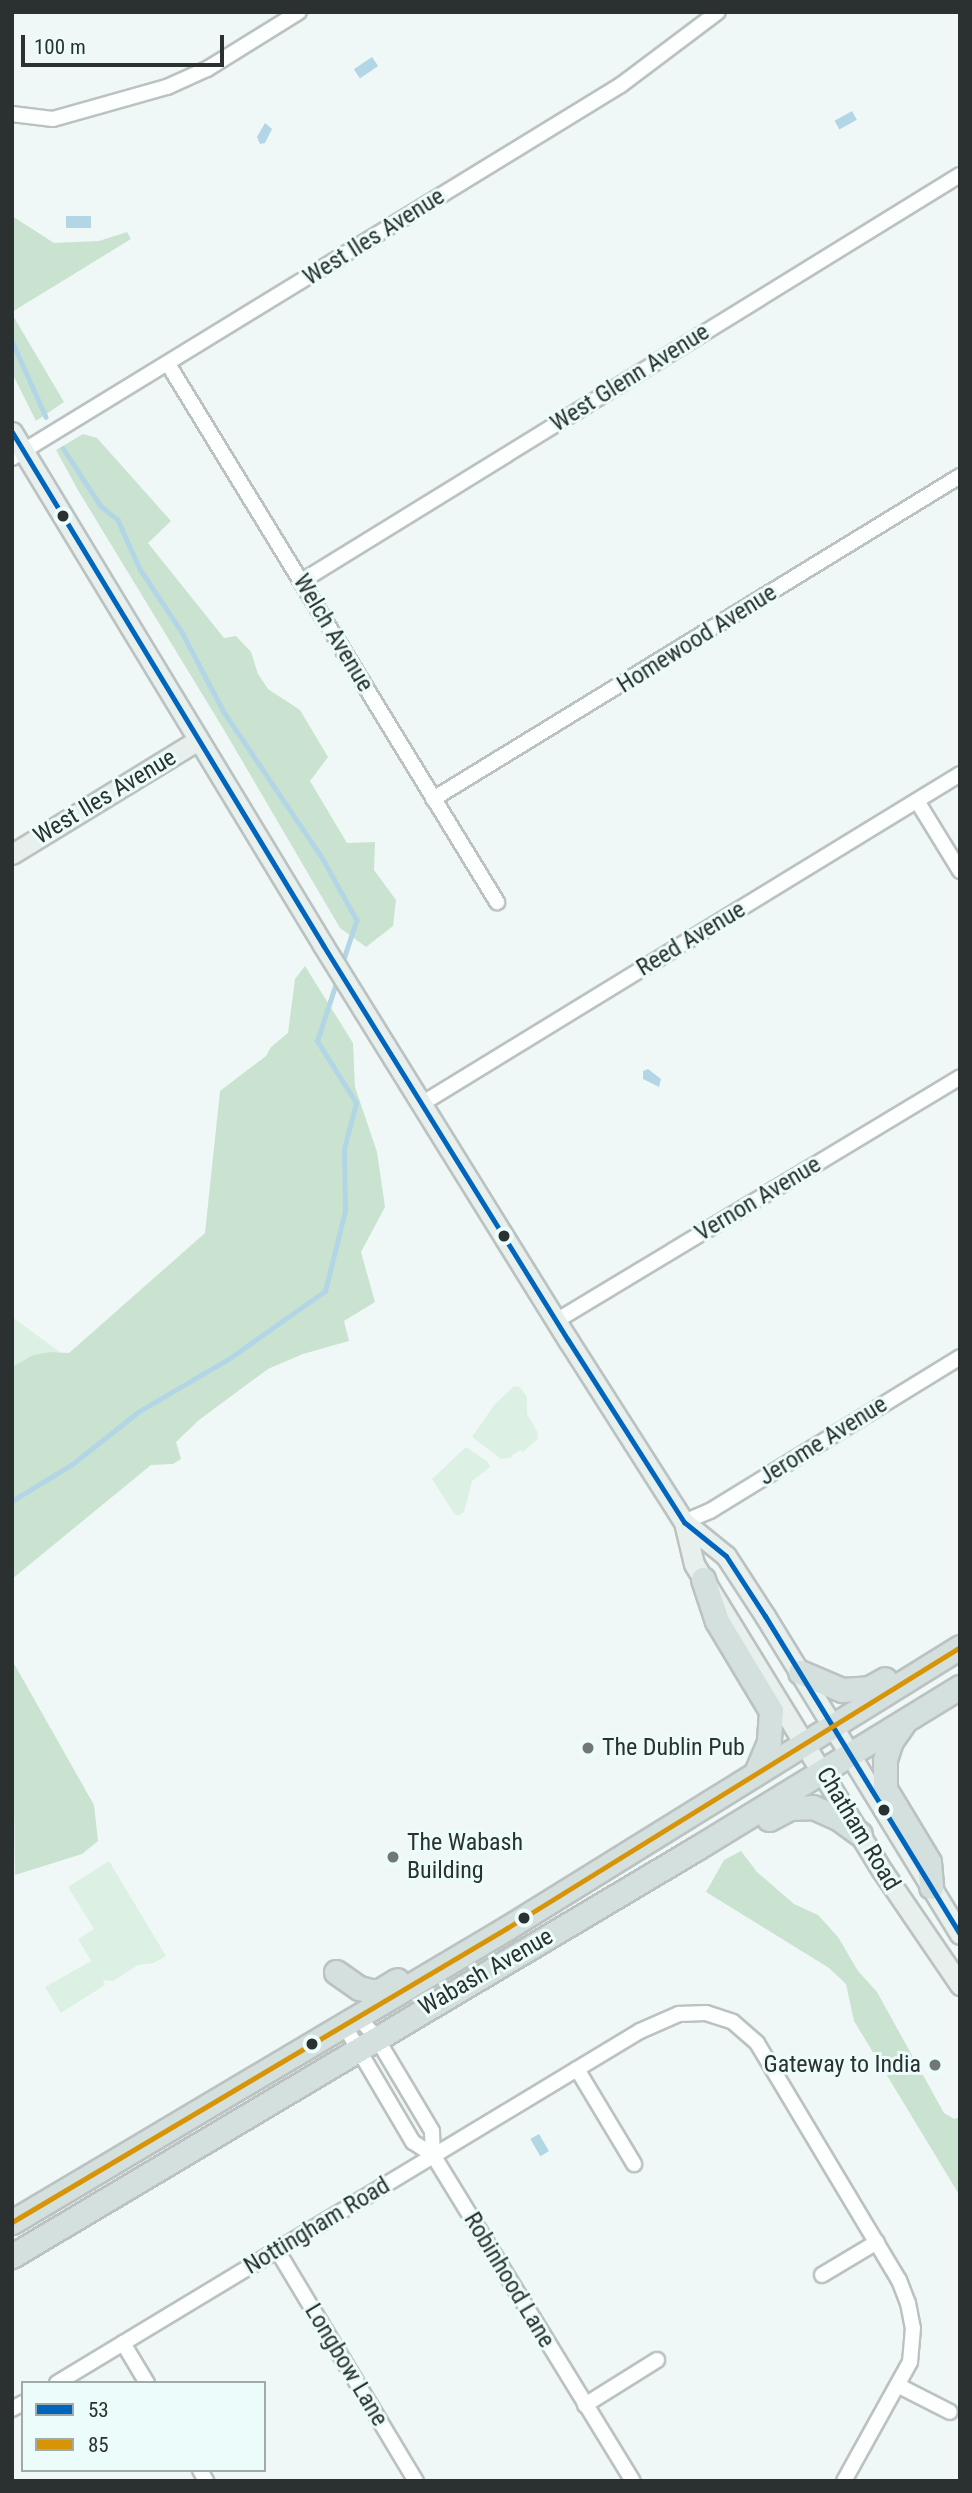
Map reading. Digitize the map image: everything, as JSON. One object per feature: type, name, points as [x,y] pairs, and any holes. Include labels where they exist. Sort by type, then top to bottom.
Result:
[{"type":"main road","name":"Chatham Road","points":[[12,432],[18,455],[198,740],[556,1321],[684,1522],[726,1556],[960,1934]]},
{"type":"main road","name":"West Iles Avenue","points":[[12,854],[198,740]]},
{"type":"main road","name":"Chatham Road","points":[[684,1522],[694,1564],[860,1834],[960,1985]]},
{"type":"main road","points":[[703,1578],[717,1621],[771,1711],[769,1742],[755,1773]]},
{"type":"main road","points":[[800,1672],[839,1690],[859,1690],[869,1688],[925,1654],[955,1650]]},
{"type":"main road","name":"Wabash Avenue","points":[[12,2222],[507,1928],[955,1650]]},
{"type":"main road","name":"Wabash Avenue","points":[[12,2256],[823,1772],[960,1687]]},
{"type":"main road","points":[[908,1719],[891,1741],[885,1760],[885,1789],[929,1862],[931,1887]]},
{"type":"main road","points":[[566,1925],[615,1911],[790,1808],[817,1808],[838,1818],[860,1834]]},
{"type":"main road","points":[[336,1972],[359,1989],[379,1991],[465,1939],[507,1928]]},
{"type":"street","points":[[12,114],[52,118],[167,88],[207,69],[299,12]]},
{"type":"street","name":"West Iles Avenue","points":[[18,455],[621,85],[718,12]]},
{"type":"street","name":"West Glenn Avenue","points":[[302,581],[960,175]]},
{"type":"street","name":"Welch Avenue","points":[[168,365],[497,902]]},
{"type":"street","name":"Homewood Avenue","points":[[433,799],[960,476]]},
{"type":"street","name":"Reed Avenue","points":[[423,1103],[960,775]]},
{"type":"street","points":[[917,801],[960,871]]},
{"type":"street","name":"Vernon Avenue","points":[[556,1321],[960,1077]]},
{"type":"street","name":"Jerome Avenue","points":[[684,1522],[710,1511],[960,1357]]},
{"type":"street","name":"Nottingham Road","points":[[60,2381],[577,2069],[669,2017],[706,2014],[733,2022],[746,2031],[766,2056],[899,2280],[913,2328],[910,2362],[844,2481]]},
{"type":"street","name":"Robinhood Lane","points":[[351,2021],[432,2131],[433,2155]]},
{"type":"street","name":"Robinhood Lane","points":[[351,2021],[366,2043],[413,2143],[433,2155],[633,2481]]},
{"type":"street","points":[[577,2069],[634,2164]]},
{"type":"street","points":[[821,2275],[877,2242]]},
{"type":"street","name":"Longbow Lane","points":[[276,2250],[416,2481]]},
{"type":"street","points":[[123,2343],[146,2381]]},
{"type":"street","points":[[585,2405],[657,2360]]},
{"type":"street","points":[[899,2386],[950,2412]]},
{"type":"green space","points":[[12,216],[54,243],[99,241],[127,232],[131,239],[12,312]]},
{"type":"green space","points":[[12,314],[64,402],[36,421],[12,373]]},
{"type":"green space","points":[[83,434],[97,438],[171,521],[148,543],[224,638],[236,636],[251,652],[258,674],[268,689],[300,710],[328,757],[310,781],[347,843],[375,842],[374,870],[396,900],[393,926],[366,947],[340,928],[224,730],[79,492],[56,450]]},
{"type":"green space","points":[[305,966],[353,1043],[355,1087],[377,1152],[385,1207],[361,1252],[375,1302],[344,1321],[349,1341],[303,1354],[268,1369],[199,1420],[176,1442],[181,1459],[173,1464],[151,1465],[12,1579],[12,1367],[33,1355],[69,1353],[205,1233],[220,1091],[266,1056],[271,1047],[288,1033],[295,979]]},
{"type":"green space","points":[[12,1317],[60,1352],[33,1355],[12,1367]]},
{"type":"green space","points":[[514,1386],[520,1387],[527,1397],[527,1414],[537,1431],[538,1439],[523,1452],[521,1450],[512,1455],[513,1457],[501,1459],[472,1437],[495,1404]]},
{"type":"green space","points":[[466,1447],[488,1462],[490,1467],[472,1481],[464,1512],[458,1516],[432,1479]]},
{"type":"green space","points":[[12,1660],[94,1805],[98,1841],[82,1854],[15,1875]]},
{"type":"green space","points":[[741,1851],[757,1872],[794,1904],[818,1915],[838,1937],[858,1971],[877,1992],[944,2113],[954,2119],[960,2117],[960,2196],[854,2021],[846,1984],[829,1968],[706,1892],[724,1860]]},
{"type":"green space","points":[[109,1861],[166,1956],[154,1963],[138,1965],[113,1981],[103,1980],[105,1985],[61,2013],[45,1987],[91,1961],[78,1939],[94,1929],[68,1887]]},
{"type":"water","points":[[372,57],[378,66],[360,78],[354,69]]},
{"type":"water","points":[[852,111],[857,120],[839,129],[835,121]]},
{"type":"water","points":[[265,123],[272,129],[265,143],[260,144],[257,137]]},
{"type":"water","points":[[66,216],[91,216],[91,228],[66,228]]},
{"type":"water","points":[[648,1069],[661,1079],[659,1087],[643,1079],[643,1071]]},
{"type":"water","points":[[539,2134],[549,2151],[540,2156],[530,2139]]},
{"type":"waterway","points":[[12,341],[46,417]]},
{"type":"waterway","points":[[63,448],[101,506],[118,520],[140,569],[182,632],[224,712],[323,859],[357,920],[342,965]]},
{"type":"waterway","points":[[12,1501],[71,1465],[138,1412],[230,1358],[325,1291],[345,1211],[344,1149],[356,1103],[317,1041],[337,980]]},
{"type":"transit line","name":"53","points":[[12,432],[323,945],[568,1340],[684,1522],[726,1556],[960,1934]]},
{"type":"transit line","name":"85","points":[[12,2222],[507,1928],[960,1647]]},
{"type":"place","name":"The Dublin Pub","points":[[588,1748]]},
{"type":"place","name":"The Wabash Building","points":[[393,1857]]},
{"type":"place","name":"Gateway to India","points":[[935,2065]]}]
